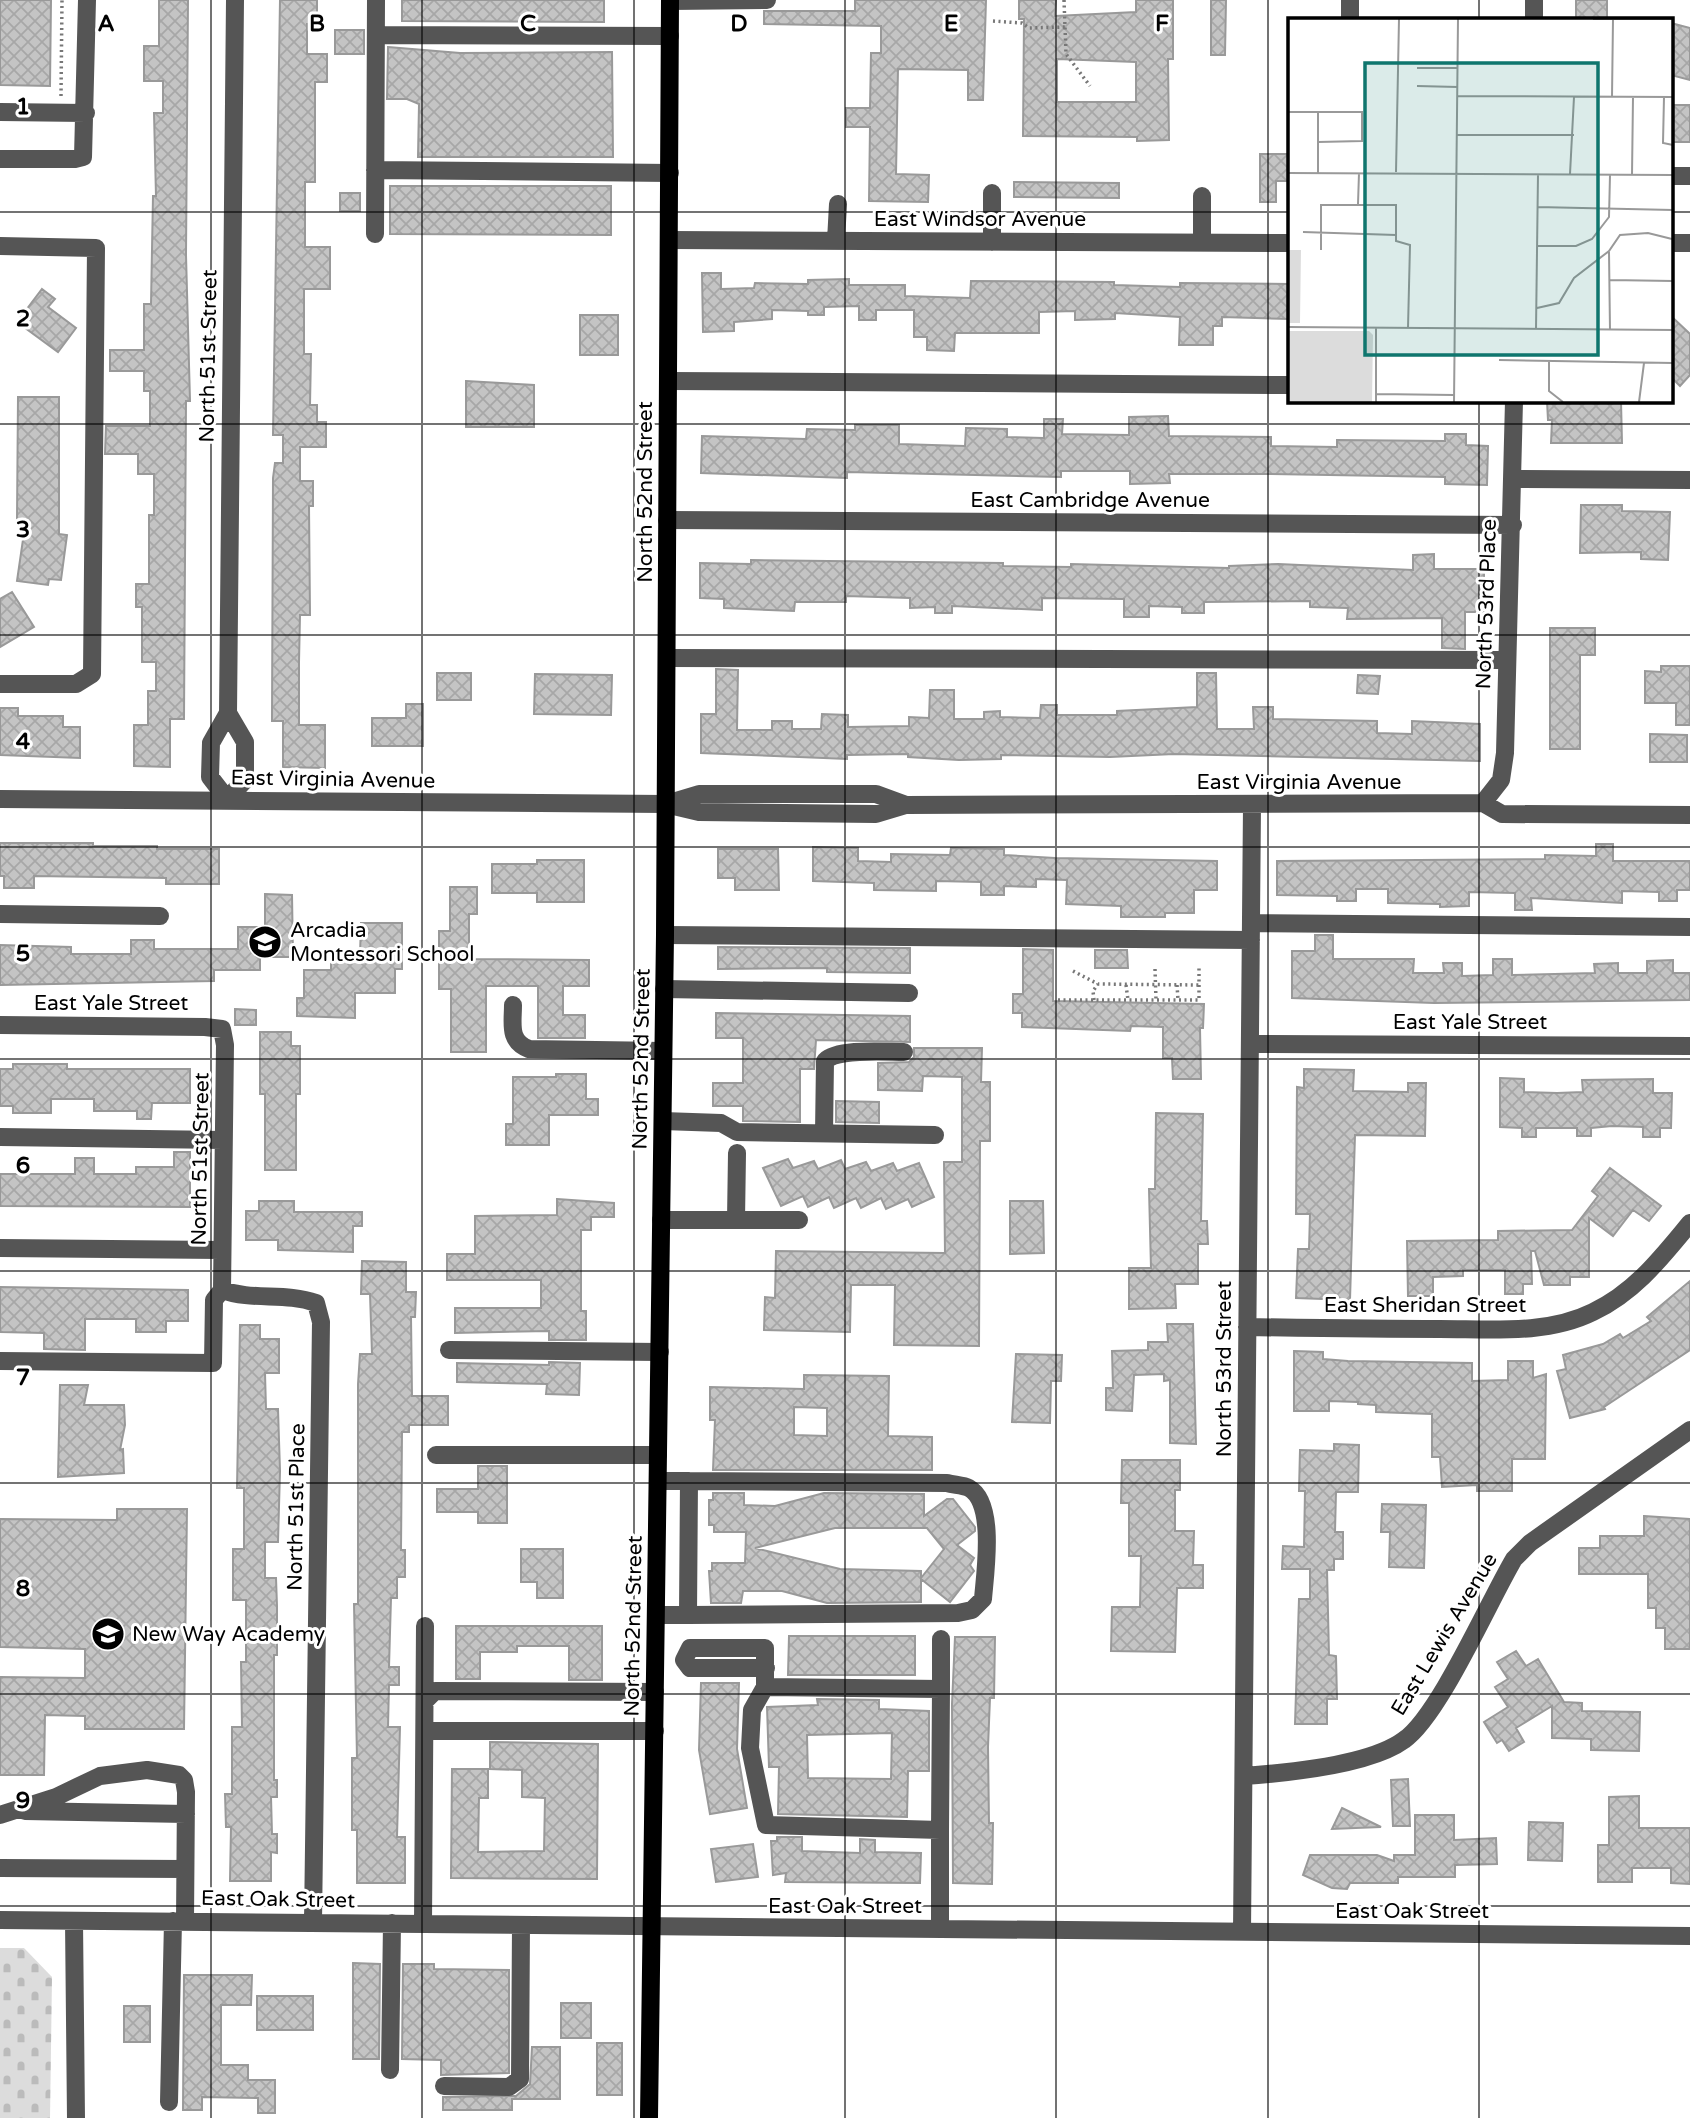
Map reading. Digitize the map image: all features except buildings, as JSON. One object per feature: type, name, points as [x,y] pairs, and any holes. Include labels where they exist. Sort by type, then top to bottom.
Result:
[{"type":"main road","name":"North 52nd Street","points":[[649,2118],[665,935],[670,0]]},
{"type":"street","points":[[0,159],[83,157],[88,0]]},
{"type":"street","name":"North 51st Street","points":[[228,713],[245,742],[245,780],[227,799],[210,777],[211,743],[228,713],[235,0]]},
{"type":"street","points":[[375,234],[376,0]]},
{"type":"street","points":[[670,0],[768,0]]},
{"type":"street","points":[[1350,0],[1350,18]]},
{"type":"street","points":[[1534,0],[1534,18]]},
{"type":"street","points":[[376,35],[670,36]]},
{"type":"street","points":[[0,112],[86,113]]},
{"type":"street","points":[[375,170],[670,173]]},
{"type":"street","points":[[1672,176],[1690,176]]},
{"type":"street","points":[[992,193],[992,242]]},
{"type":"street","points":[[1202,196],[1202,243]]},
{"type":"street","points":[[836,241],[838,204]]},
{"type":"street","name":"East Windsor Avenue","points":[[670,240],[1288,243]]},
{"type":"street","points":[[1672,243],[1690,243]]},
{"type":"street","points":[[0,246],[96,248],[96,261],[92,674],[76,684],[0,684]]},
{"type":"street","points":[[669,381],[1288,385]]},
{"type":"street","name":"North 53rd Place","points":[[1483,803],[1501,780],[1505,753],[1506,660],[1513,525],[1514,402]]},
{"type":"street","points":[[1513,479],[1690,480]]},
{"type":"street","name":"East Cambridge Avenue","points":[[667,520],[1513,525]]},
{"type":"street","points":[[667,658],[1506,660]]},
{"type":"street","name":"East Virginia Avenue","points":[[0,799],[666,804],[699,794],[876,794],[906,805],[1252,806],[1483,803],[1502,814],[1690,815]]},
{"type":"street","name":"North 53rd Street","points":[[1242,1933],[1252,806]]},
{"type":"street","points":[[0,914],[160,916]]},
{"type":"street","points":[[665,935],[1690,927]]},
{"type":"street","points":[[664,989],[909,993]]},
{"type":"street","points":[[513,1005],[512,1035],[518,1045],[529,1049],[663,1052]]},
{"type":"street","name":"East Yale Street","points":[[0,1025],[205,1027],[222,1030]]},
{"type":"street","name":"North 51st Street","points":[[0,1362],[213,1363],[214,1300],[222,1290],[225,1045],[222,1030]]},
{"type":"street","name":"East Yale Street","points":[[1250,1044],[1690,1046]]},
{"type":"street","points":[[824,1133],[825,1061],[839,1053],[904,1052]]},
{"type":"street","points":[[663,1121],[721,1124],[737,1132],[935,1135]]},
{"type":"street","points":[[0,1137],[223,1140]]},
{"type":"street","points":[[736,1220],[737,1153]]},
{"type":"street","points":[[661,1220],[799,1220]]},
{"type":"street","name":"East Sheridan Street","points":[[1247,1326],[1490,1329],[1564,1322],[1592,1313],[1646,1277],[1690,1223]]},
{"type":"street","points":[[0,1248],[221,1250]]},
{"type":"street","name":"North 51st Place","points":[[222,1290],[239,1296],[298,1297],[316,1303],[321,1322],[313,1922]]},
{"type":"street","points":[[449,1350],[660,1352]]},
{"type":"street","name":"East Lewis Avenue","points":[[1244,1776],[1300,1770],[1350,1760],[1388,1750],[1405,1740],[1421,1725],[1514,1559],[1530,1543],[1690,1430]]},
{"type":"street","points":[[436,1455],[658,1455]]},
{"type":"street","points":[[656,1615],[965,1612],[983,1599],[987,1534],[978,1496],[968,1488],[947,1483],[658,1481]]},
{"type":"street","points":[[688,1615],[689,1481]]},
{"type":"street","points":[[423,1924],[425,1626]]},
{"type":"street","points":[[940,1929],[942,1639]]},
{"type":"street","points":[[684,1660],[690,1648],[765,1648],[765,1686],[752,1710],[750,1748],[765,1825],[940,1830]]},
{"type":"street","points":[[656,1660],[684,1660]]},
{"type":"street","points":[[684,1660],[690,1668],[766,1668]]},
{"type":"street","points":[[765,1686],[941,1689]]},
{"type":"street","points":[[425,1701],[435,1691],[655,1692]]},
{"type":"street","points":[[425,1731],[655,1731]]},
{"type":"street","points":[[4,1813],[56,1797],[100,1776],[147,1770],[178,1775],[184,1780],[185,1869],[179,1921],[169,2102]]},
{"type":"street","points":[[4,1813],[186,1814]]},
{"type":"street","points":[[0,1868],[185,1869]]},
{"type":"street","name":"East Oak Street","points":[[0,1920],[1690,1936]]},
{"type":"street","points":[[74,1921],[76,2118]]},
{"type":"street","points":[[390,2070],[392,1923]]},
{"type":"street","points":[[444,2086],[509,2087],[520,2079],[521,1925]]},
{"type":"path","points":[[61,113],[62,0]]},
{"type":"path","points":[[1064,0],[1066,54],[1090,86]]},
{"type":"path","points":[[993,21],[1022,23],[1029,28],[1065,27]]},
{"type":"path","points":[[1058,1000],[1199,1000],[1199,967]]},
{"type":"path","points":[[1155,969],[1156,1000]]},
{"type":"path","points":[[1073,971],[1098,984],[1199,985]]},
{"type":"path","points":[[1094,1000],[1093,991],[1098,984]]},
{"type":"path","points":[[1126,985],[1128,1000]]},
{"type":"path","points":[[1177,985],[1178,1000]]},
{"type":"green space","points":[[0,1948],[24,1948],[52,1977],[50,2118],[0,2118]]},
{"type":"place","name":"Arcadia Montessori School","points":[[265,942]]},
{"type":"place","name":"New Way Academy","points":[[108,1634]]}]
